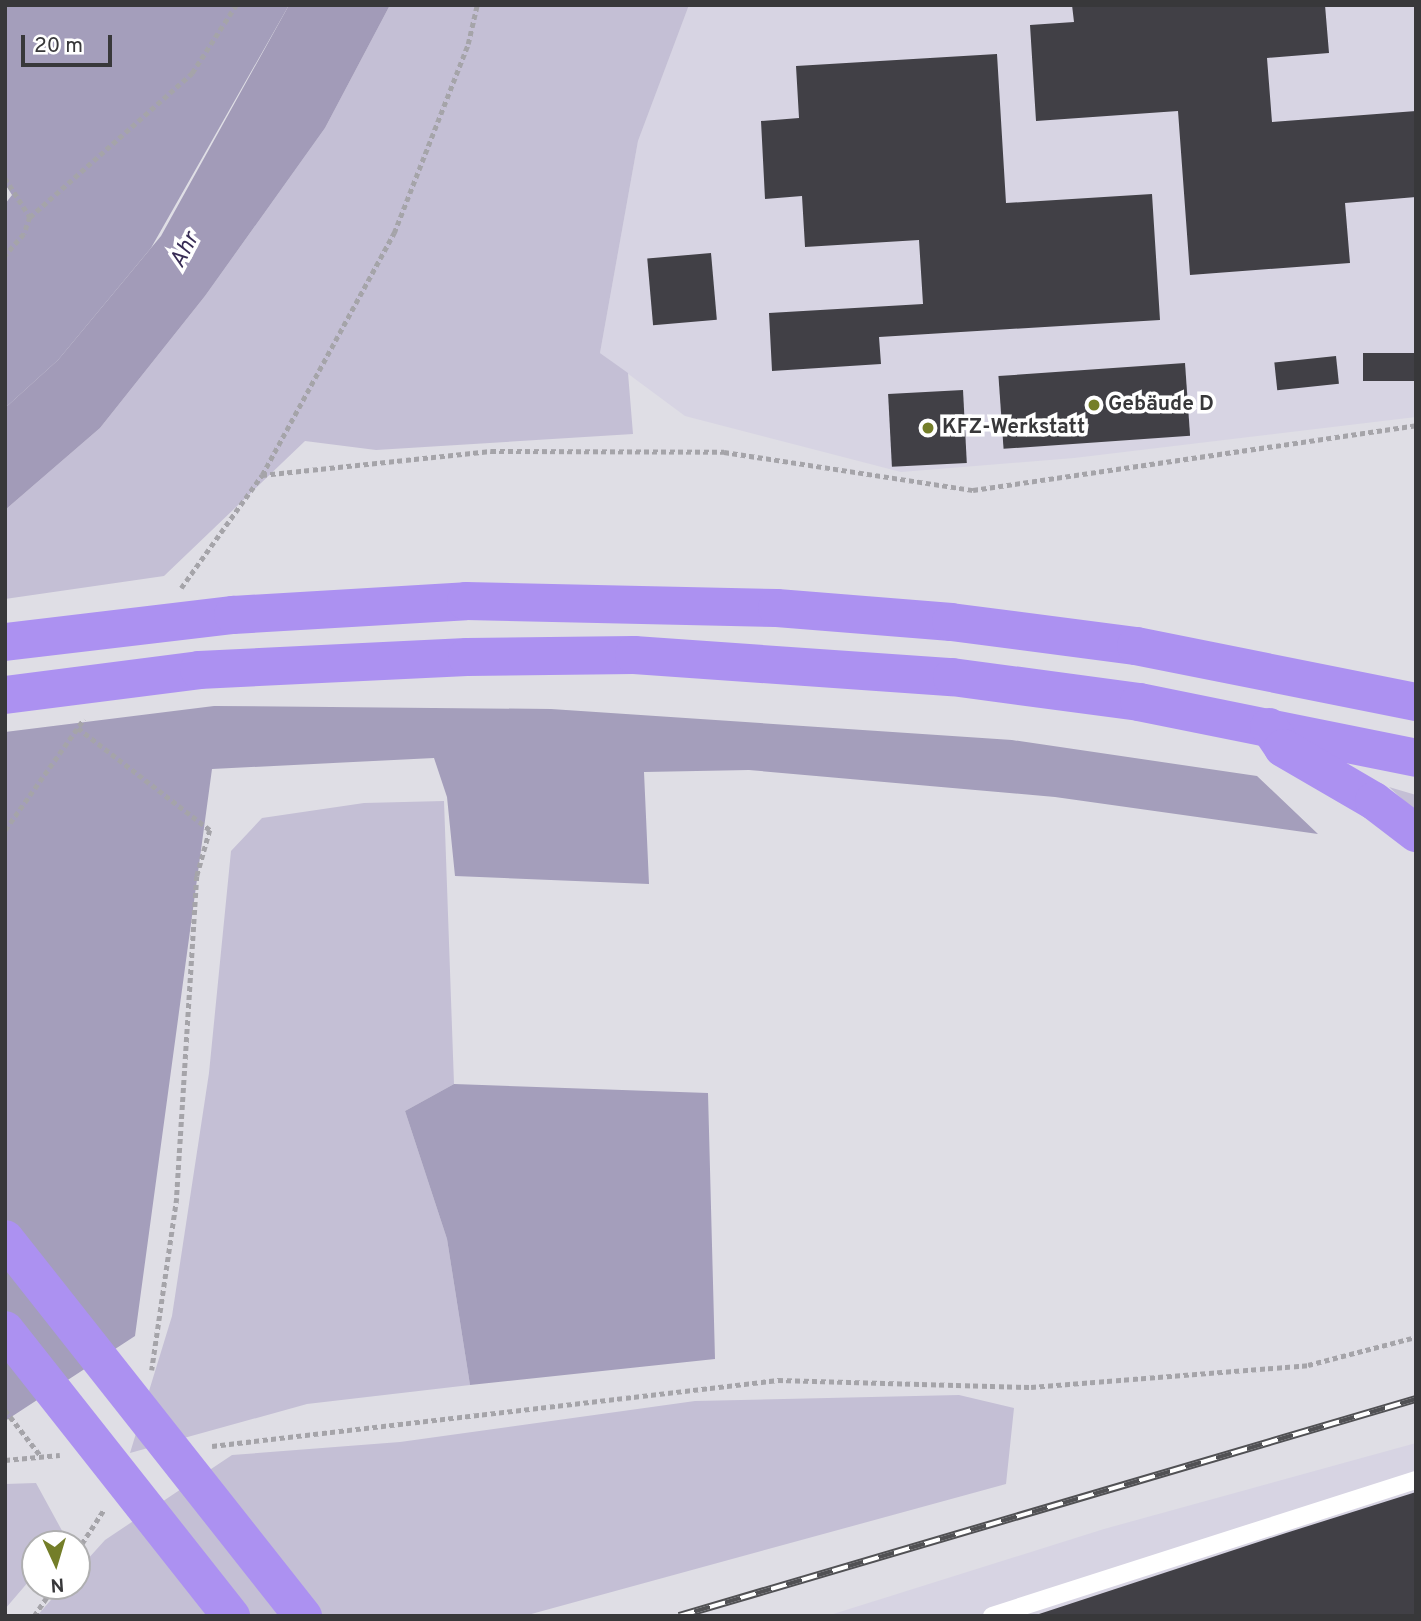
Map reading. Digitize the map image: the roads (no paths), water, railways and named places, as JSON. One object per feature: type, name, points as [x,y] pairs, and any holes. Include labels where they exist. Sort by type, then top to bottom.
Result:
[{"type":"highway","points":[[5,642],[233,615],[466,601],[776,608],[951,622],[1136,646],[1416,702]]},
{"type":"highway","points":[[5,695],[199,670],[467,657],[634,655],[952,677],[1268,725],[1416,758]]},
{"type":"highway","points":[[1268,725],[1283,748],[1374,801],[1416,833]]},
{"type":"highway","points":[[5,1239],[303,1616]]},
{"type":"highway","points":[[5,1330],[231,1616]]},
{"type":"lane","points":[[992,1616],[1416,1480]]},
{"type":"water","name":"Ahr","points":[[289,5],[390,5],[325,128],[205,296],[100,428],[5,510],[5,408],[58,360],[161,236]]},
{"type":"railway","points":[[679,1616],[1416,1399]]},
{"type":"place","name":"Gebäude D","points":[[1094,405]]},
{"type":"place","name":"KFZ-Werkstatt","points":[[928,428]]}]
